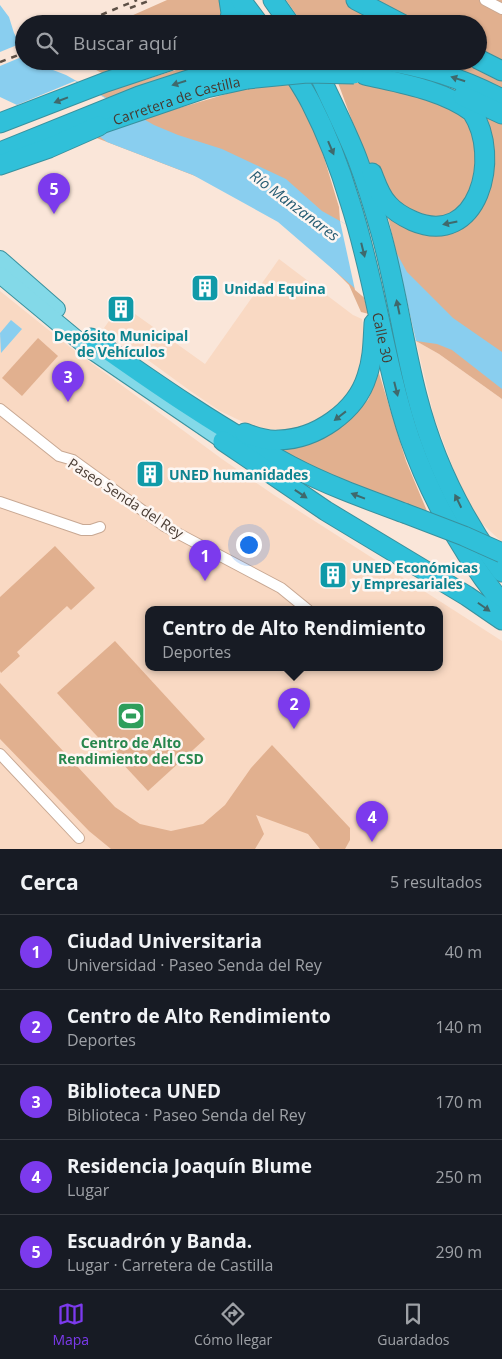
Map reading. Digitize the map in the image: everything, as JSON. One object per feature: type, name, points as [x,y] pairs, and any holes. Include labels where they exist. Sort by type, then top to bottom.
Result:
[{"type":"highway","points":[[228,0],[230,15]]},
{"type":"highway","points":[[241,0],[252,15]]},
{"type":"highway","points":[[272,0],[283,15]]},
{"type":"highway","points":[[356,0],[385,15]]},
{"type":"highway","points":[[487,64],[502,71]]},
{"type":"highway","points":[[0,123],[142,70]]},
{"type":"highway","name":"Carretera de Castilla","points":[[0,152],[87,116],[206,88],[250,70]]},
{"type":"highway","name":"Calle 30","points":[[291,70],[312,104],[334,154],[351,202],[410,438],[433,497],[451,529],[488,586],[502,603]]},
{"type":"highway","name":"Calle 30","points":[[318,70],[356,157],[381,233],[416,394],[426,430],[438,460],[469,523],[484,548],[502,572]]},
{"type":"highway","points":[[320,70],[339,100],[352,126],[386,203],[419,224],[433,226],[460,221],[480,207],[491,192],[499,168],[499,156],[490,130],[479,118],[460,104],[424,90],[360,74]]},
{"type":"highway","points":[[431,70],[466,82],[502,99]]},
{"type":"highway","name":"Carretera de Castilla","points":[[245,72],[360,74],[426,83],[458,94],[502,114]]},
{"type":"highway","name":"Carretera de Castilla","points":[[0,156],[106,122],[145,101]]},
{"type":"highway","points":[[0,141],[56,122],[87,116]]},
{"type":"highway","points":[[0,165],[50,148],[106,122]]},
{"type":"highway","points":[[0,171],[28,156]]},
{"type":"highway","points":[[186,403],[236,430],[258,438],[279,440],[307,435],[330,424],[348,410],[360,394],[367,377],[372,358],[376,307]]},
{"type":"highway","points":[[91,338],[240,438],[293,467],[347,492],[464,536],[502,553]]},
{"type":"highway","points":[[218,437],[326,511],[467,596],[502,620]]},
{"type":"main road","points":[[0,259],[91,338]]},
{"type":"main road","points":[[0,275],[89,349],[218,437]]},
{"type":"street","points":[[485,0],[502,9]]},
{"type":"street","name":"Paseo Senda del Rey","points":[[0,409],[59,456],[73,460],[164,526],[281,588],[303,606]]},
{"type":"street","points":[[0,502],[82,530],[100,527]]},
{"type":"street","points":[[0,754],[79,838]]},
{"type":"shaded area","points":[[167,0],[223,0],[223,15],[133,15]]},
{"type":"shaded area","points":[[286,0],[502,0],[502,89],[449,70],[487,70],[487,15],[297,15]]},
{"type":"shaded area","points":[[96,70],[125,70],[107,76]]},
{"type":"shaded area","points":[[176,70],[204,70],[108,99],[99,94]]},
{"type":"shaded area","points":[[337,80],[402,89],[492,116],[502,124],[502,399],[439,354],[416,341],[389,221]]},
{"type":"shaded area","points":[[289,82],[319,141],[339,207],[340,221],[369,314],[361,312],[349,285],[321,257],[276,218],[203,179],[94,137],[142,119],[257,85]]},
{"type":"shaded area","points":[[279,259],[353,315],[362,319],[365,344],[358,378],[350,395],[320,421],[289,430],[266,429],[245,423],[220,411],[104,328],[121,304],[205,364]]},
{"type":"shaded area","points":[[0,291],[71,348],[222,459],[274,495],[502,641],[502,849],[0,849]]},
{"type":"shaded area","points":[[38,338],[58,356],[22,396],[2,378]]},
{"type":"shaded area","points":[[416,341],[439,354],[502,399],[502,542],[477,519],[456,476],[434,417]]},
{"type":"shaded area","points":[[379,373],[406,461],[427,511],[384,498],[295,458],[276,447],[356,410],[368,400]]},
{"type":"shaded area","points":[[55,546],[95,588],[71,610],[67,606],[17,652],[20,656],[1,673],[0,597]]},
{"type":"shaded area","name":"Centro de Alto Rendimiento del CSD","points":[[115,641],[205,739],[148,791],[57,693]]},
{"type":"shaded area","points":[[0,683],[115,807],[140,824],[171,831],[203,824],[225,805],[251,768],[272,745],[350,828],[350,840],[345,849],[320,849],[308,834],[256,815],[264,834],[255,849],[111,849],[89,831],[0,739]]},
{"type":"water","name":"Río Manzanares","points":[[0,5],[9,17],[15,35],[15,70],[53,70],[66,75],[154,125],[222,149],[286,179],[322,211],[396,252],[407,272],[453,318],[502,352],[502,389],[452,350],[437,344],[416,341],[278,222],[193,175],[107,142],[100,137],[0,97]]},
{"type":"water","points":[[11,320],[22,329],[1,353],[0,333]]},
{"type":"pier","points":[[15,46],[15,60],[0,66],[0,52]]},
{"type":"pier","points":[[75,81],[142,119],[94,137],[17,105]]},
{"type":"pier","points":[[340,221],[396,252],[416,341],[355,290]]},
{"type":"railway","points":[[101,15],[137,0]]},
{"type":"railway","points":[[130,8],[151,0]]},
{"type":"railway","points":[[0,62],[15,56]]},
{"type":"place","name":"Escuadrón y Banda.","points":[[54,214]]},
{"type":"place","name":"Unidad Equina","points":[[205,288]]},
{"type":"place","name":"Depósito Municipal de Vehículos","points":[[121,309]]},
{"type":"place","name":"Biblioteca UNED","points":[[68,402]]},
{"type":"place","name":"UNED humanidades","points":[[150,474]]},
{"type":"place","name":"UNED Económicas y Empresariales","points":[[333,575]]},
{"type":"place","name":"Ciudad Universitaria","points":[[205,581]]},
{"type":"place","name":"Centro de Alto Rendimiento del CSD","points":[[131,716]]},
{"type":"place","name":"Centro de Alto Rendimiento","points":[[294,729]]},
{"type":"place","name":"Residencia Joaquín Blume","points":[[372,842]]}]
